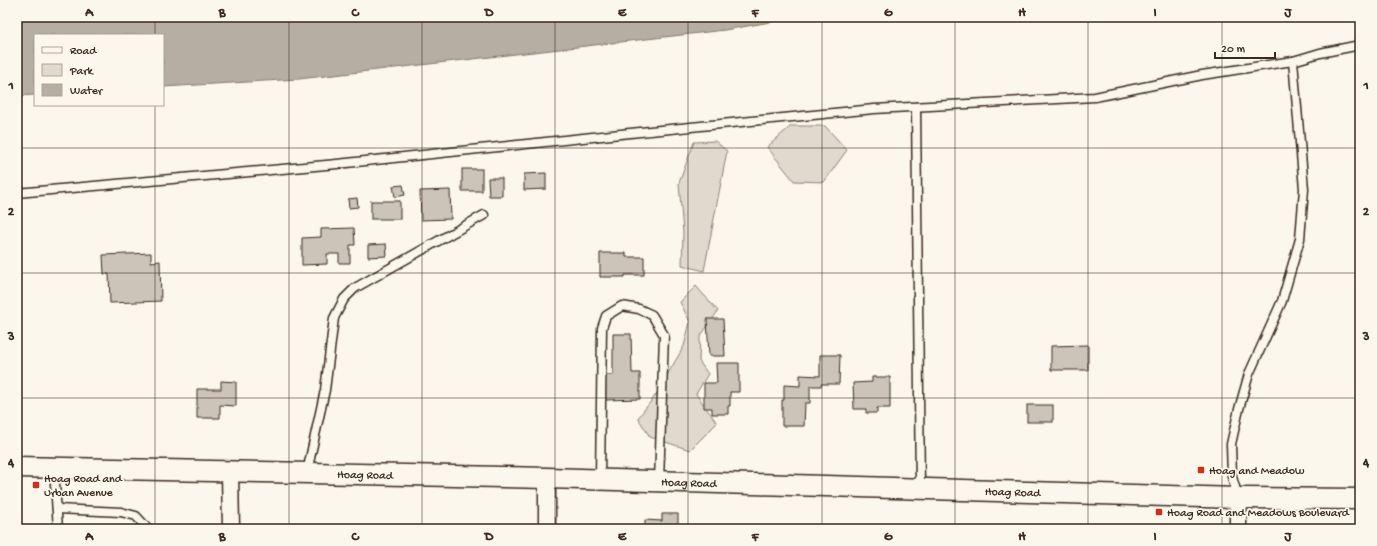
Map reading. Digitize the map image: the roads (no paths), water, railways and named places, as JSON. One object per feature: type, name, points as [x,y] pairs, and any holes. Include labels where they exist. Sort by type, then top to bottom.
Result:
[{"type":"street","name":"Hoag Road","points":[[17,466],[600,479],[1238,498],[1360,499]]},
{"type":"street","points":[[230,471],[231,529]]},
{"type":"street","points":[[547,478],[547,529]]},
{"type":"street","points":[[1238,498],[1238,529]]},
{"type":"lane","points":[[17,193],[337,164],[866,110],[1095,97],[1202,75],[1293,61],[1320,53],[1360,45]]},
{"type":"lane","points":[[1238,498],[1232,477],[1231,444],[1239,409],[1249,374],[1282,300],[1300,239],[1304,189],[1293,61]]},
{"type":"lane","points":[[916,107],[920,488]]},
{"type":"lane","points":[[307,472],[325,390],[334,318],[344,299],[355,288],[484,215]]},
{"type":"lane","points":[[600,479],[602,328],[606,316],[622,306],[639,309],[652,315],[664,335],[659,481]]},
{"type":"lane","points":[[54,467],[58,529]]},
{"type":"lane","points":[[57,509],[121,512],[136,516],[148,529]]},
{"type":"water","points":[[17,17],[799,17],[725,30],[299,79],[164,87],[164,34],[34,34],[34,95],[17,96]]},
{"type":"place","name":"Hoag and Meadow","points":[[1201,470]]},
{"type":"place","name":"Hoag Road and Urban Avenue","points":[[36,485]]},
{"type":"place","name":"Hoag Road and Meadows Boulevard","points":[[1159,512]]}]
